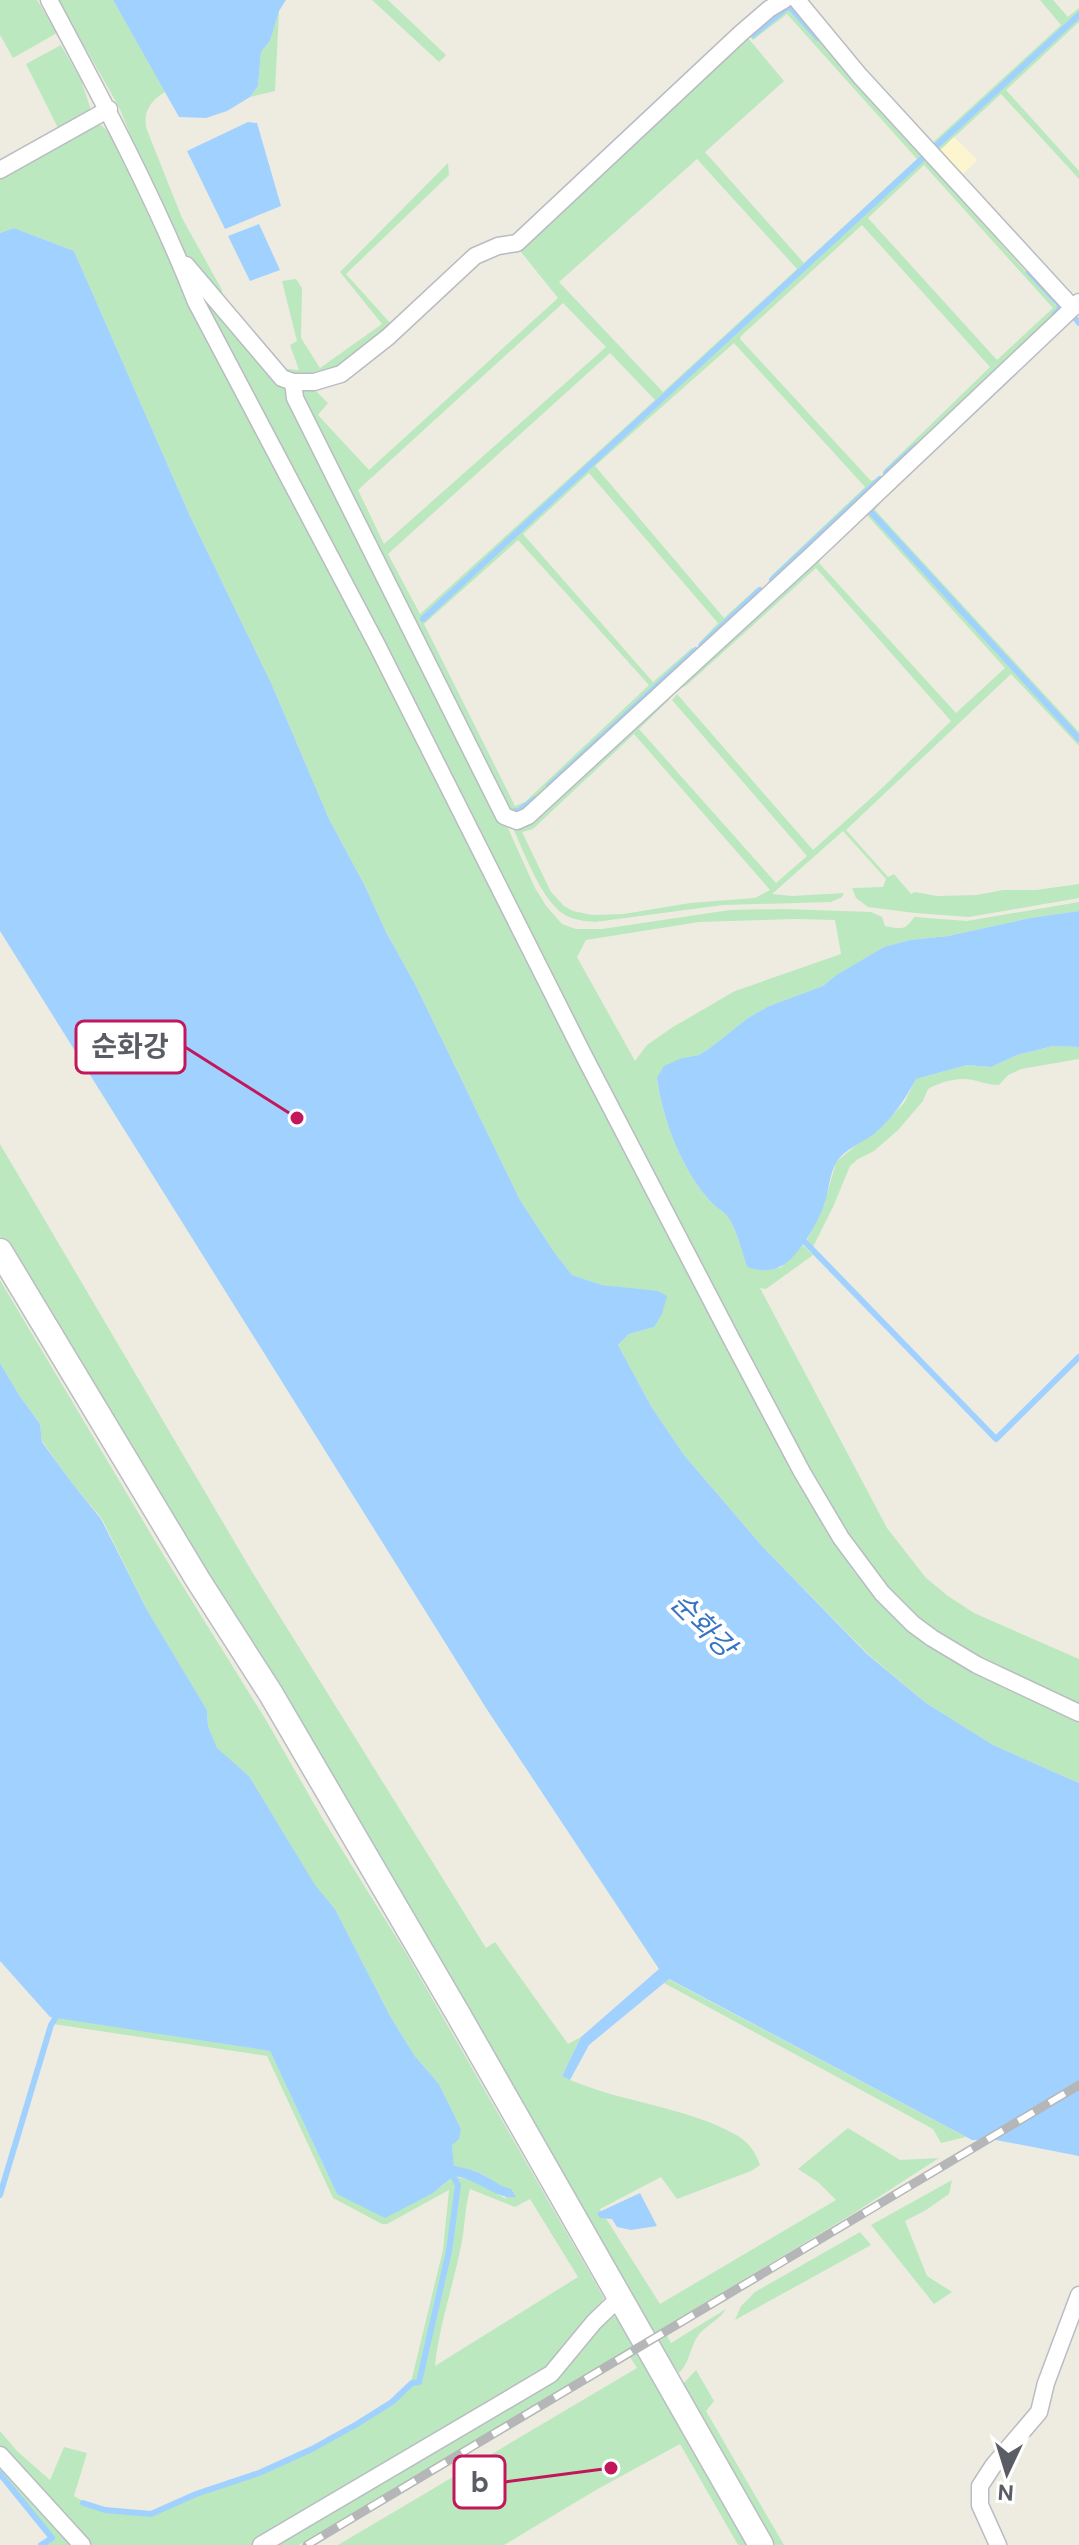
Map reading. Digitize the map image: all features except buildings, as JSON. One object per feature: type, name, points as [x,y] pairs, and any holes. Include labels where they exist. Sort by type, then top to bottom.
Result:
[{"type":"street","points":[[49,0],[109,109],[178,256],[196,302],[377,645],[583,1054],[774,1420],[841,1538],[882,1593],[932,1638],[977,1665],[1079,1713]]},
{"type":"street","points":[[178,256],[282,378],[293,382],[314,382],[341,374],[400,326],[475,256],[498,246],[517,243],[740,34],[784,0]]},
{"type":"street","points":[[293,382],[295,398],[504,816],[517,821],[528,816],[1076,305],[880,98],[797,0]]},
{"type":"street","points":[[0,170],[109,109]]},
{"type":"street","points":[[0,1251],[198,1580],[271,1694],[761,2545]]},
{"type":"street","points":[[998,2545],[980,2505],[980,2486],[1039,2412],[1046,2383],[1079,2295]]},
{"type":"street","points":[[261,2545],[551,2374],[594,2322],[619,2298]]},
{"type":"street","points":[[0,2455],[82,2545]]},
{"type":"green space","points":[[0,0],[37,0],[57,33],[13,58],[0,35]]},
{"type":"green space","points":[[58,0],[113,0],[165,92],[148,108],[147,130],[182,218],[222,290],[223,304],[189,264],[151,186],[119,107]]},
{"type":"green space","points":[[372,0],[388,0],[446,55],[439,62]]},
{"type":"green space","points":[[1040,0],[1053,0],[1068,17],[1079,8],[1079,13],[933,147],[930,145],[1061,25]]},
{"type":"green space","points":[[791,2],[1064,305],[1061,309],[1059,303],[788,6],[924,157],[422,620],[925,158],[1059,309],[885,473],[884,470],[990,367],[862,225],[741,336],[740,339],[871,481],[881,477],[771,579],[865,487],[734,343],[595,466],[724,618],[757,588],[760,589],[700,646],[699,643],[718,623],[589,473],[523,534],[653,682],[692,648],[695,650],[524,814],[508,812],[299,391],[313,388],[328,403],[318,415],[369,470],[558,298],[521,252],[524,247],[743,39],[746,41],[748,38],[784,81],[705,152],[804,263],[917,159],[787,14],[753,40],[749,34]],"holes":[[[697,159],[797,269],[663,392],[559,282]],[[924,165],[1053,308],[997,360],[868,218]],[[563,303],[606,347],[384,544],[358,490]],[[610,353],[655,400],[420,614],[388,554]],[[518,540],[649,685],[525,802],[515,806],[424,624]]]},
{"type":"green space","points":[[279,11],[275,91],[250,97],[258,86],[261,52],[270,41]]},
{"type":"green space","points":[[1079,16],[1079,22],[1006,90],[1079,171],[1079,179],[1001,94],[938,152],[934,149]]},
{"type":"green space","points":[[61,45],[81,80],[90,107],[89,111],[58,128],[26,64]]},
{"type":"green space","points":[[101,125],[111,134],[189,303],[254,418],[833,1541],[854,1572],[876,1596],[994,1680],[1079,1721],[1079,1783],[993,1745],[926,1703],[868,1654],[762,1546],[684,1455],[651,1406],[618,1345],[629,1334],[654,1327],[627,1288],[602,1285],[572,1275],[520,1200],[416,986],[329,819],[272,685],[190,516],[74,251],[14,228],[0,233],[0,167]]},
{"type":"green space","points":[[448,163],[449,175],[346,274],[392,325],[347,364],[303,378],[278,368],[299,370],[290,345],[297,341],[282,281],[296,279],[302,288],[301,338],[320,368],[382,324],[340,272]]},
{"type":"green space","points":[[196,282],[285,385],[504,819],[535,888],[562,924],[576,929],[602,929],[730,910],[783,909],[871,912],[882,917],[885,926],[898,928],[908,925],[914,917],[967,921],[1079,902],[1079,911],[884,947],[823,986],[769,1006],[748,1018],[710,1048],[699,1055],[682,1058],[657,1079],[669,1128],[683,1161],[702,1191],[730,1220],[747,1267],[780,1268],[803,1245],[813,1255],[766,1289],[760,1288],[887,1528],[926,1578],[948,1596],[974,1613],[1079,1659],[1079,1706],[997,1669],[927,1626],[889,1592],[822,1497],[197,296]],"holes":[[[835,920],[841,954],[735,991],[647,1045],[635,1061],[577,957],[586,940],[699,922]]]},
{"type":"green space","points":[[882,492],[884,498],[875,510],[1079,732],[1079,736],[871,513],[1079,738],[1079,746],[1011,674],[846,830],[888,877],[894,874],[911,894],[977,895],[1079,884],[1079,898],[969,917],[868,907],[856,898],[852,888],[883,887],[886,879],[843,831],[772,894],[844,893],[831,902],[723,905],[595,922],[565,915],[541,887],[511,824],[666,693],[669,700],[639,729],[776,883],[807,856],[672,700],[677,694],[813,850],[951,721],[816,568],[678,690],[675,686],[815,555],[956,713],[1005,668],[865,513]],"holes":[[[634,734],[770,890],[755,898],[690,903],[624,914],[592,915],[573,911],[551,892],[522,832],[533,829]]]},
{"type":"green space","points":[[1053,1046],[1079,1047],[1079,1059],[1021,1069],[1008,1075],[999,1085],[961,1079],[928,1089],[923,1101],[898,1130],[850,1166],[813,1247],[807,1240],[824,1205],[836,1162],[876,1132],[904,1103],[916,1079],[967,1065],[991,1067],[1017,1055]]},
{"type":"green space","points":[[0,1144],[254,1575],[486,1948],[495,1942],[568,2044],[581,2037],[562,2076],[582,2085],[718,2126],[742,2139],[754,2152],[760,2165],[751,2171],[677,2199],[661,2177],[600,2209],[660,2304],[836,2200],[818,2182],[798,2169],[848,2128],[900,2160],[939,2158],[663,2328],[671,2343],[726,2309],[697,2336],[679,2373],[0,1236]]},
{"type":"green space","points":[[0,1280],[406,1953],[604,2298],[548,2369],[256,2545],[92,2545],[0,2450],[0,2431],[50,2480],[64,2447],[87,2453],[74,2496],[84,2502],[82,2504],[105,2511],[152,2515],[259,2475],[358,2425],[420,2383],[451,2251],[459,2185],[456,2177],[476,2181],[506,2199],[498,2185],[486,2176],[454,2167],[452,2145],[461,2129],[439,2084],[414,2055],[389,2014],[335,1909],[315,1886],[249,1776],[217,1749],[208,1726],[207,1710],[147,1610],[102,1519],[42,1441],[40,1424],[0,1363]],"holes":[[[470,2189],[515,2207],[530,2199],[578,2277],[435,2366],[462,2243]]]},
{"type":"green space","points":[[668,1979],[966,2137],[941,2143],[933,2129],[664,1983]]},
{"type":"green space","points":[[57,2017],[270,2051],[337,2194],[433,2193],[452,2178],[456,2185],[448,2251],[418,2381],[411,2382],[443,2250],[449,2190],[382,2224],[333,2198],[267,2056],[53,2024]]},
{"type":"green space","points":[[952,2180],[949,2194],[905,2221],[927,2276],[952,2292],[934,2304],[871,2225]]},
{"type":"green space","points":[[860,2232],[871,2245],[735,2320],[741,2306],[755,2292]]},
{"type":"green space","points":[[610,2315],[617,2318],[641,2355],[753,2545],[738,2545],[680,2444],[504,2545],[338,2545],[637,2368],[626,2351],[299,2545],[266,2545],[554,2374]]},
{"type":"green space","points":[[696,2370],[714,2401],[706,2411],[784,2545],[775,2545],[682,2385]]},
{"type":"green space","points":[[0,2460],[77,2545],[44,2545],[54,2537],[0,2472]]},
{"type":"sand","points":[[954,137],[977,160],[958,179],[939,151]]},
{"type":"water","points":[[113,0],[286,0],[279,11],[270,41],[261,52],[258,86],[250,97],[227,111],[206,118],[179,117]]},
{"type":"water","points":[[248,122],[257,123],[281,206],[225,229],[187,151]]},
{"type":"water","points":[[259,224],[280,270],[250,281],[228,236]]},
{"type":"water","points":[[14,228],[74,251],[190,516],[272,685],[329,819],[416,986],[520,1200],[572,1275],[602,1285],[658,1291],[667,1296],[654,1327],[629,1334],[618,1345],[651,1406],[684,1455],[762,1546],[867,1654],[926,1703],[993,1745],[1079,1783],[1079,2156],[996,2140],[972,2140],[669,1979],[589,2045],[570,2080],[562,2076],[581,2037],[659,1969],[486,1708],[0,931],[0,233]]},
{"type":"water","points":[[1079,911],[1079,1047],[1053,1046],[1017,1055],[991,1067],[967,1065],[916,1079],[887,1121],[836,1163],[821,1213],[792,1258],[773,1269],[747,1267],[730,1220],[702,1191],[676,1145],[657,1078],[664,1066],[699,1055],[748,1018],[769,1006],[823,986],[884,947]]},
{"type":"water","points":[[0,1363],[40,1424],[42,1442],[101,1519],[147,1610],[207,1710],[208,1726],[217,1748],[249,1776],[315,1885],[335,1909],[389,2014],[414,2055],[439,2084],[461,2129],[459,2139],[452,2145],[454,2166],[471,2170],[511,2189],[516,2197],[502,2195],[454,2176],[433,2193],[385,2218],[337,2194],[270,2051],[50,2017],[0,1961]]},
{"type":"water","points":[[640,2193],[657,2226],[631,2230],[617,2227],[612,2219],[600,2218],[597,2213]]},
{"type":"waterway","points":[[753,35],[789,6],[818,38]]},
{"type":"waterway","points":[[934,148],[1079,15]]},
{"type":"waterway","points":[[423,619],[925,156]]},
{"type":"waterway","points":[[1029,272],[1059,304],[1060,309],[1055,314]]},
{"type":"waterway","points":[[1075,318],[1079,323]]},
{"type":"waterway","points":[[886,473],[916,446]]},
{"type":"waterway","points":[[772,580],[880,479]]},
{"type":"waterway","points":[[871,512],[1079,739]]},
{"type":"waterway","points":[[701,646],[760,590]]},
{"type":"waterway","points":[[549,786],[696,650]]},
{"type":"waterway","points":[[515,811],[535,799]]},
{"type":"waterway","points":[[805,1242],[996,1439],[1079,1357]]},
{"type":"waterway","points":[[0,2195],[51,2025],[59,2012]]},
{"type":"waterway","points":[[83,2503],[105,2510],[151,2514],[196,2494],[259,2473],[312,2449],[392,2402],[412,2383],[419,2382],[449,2251],[458,2185],[453,2176]]},
{"type":"waterway","points":[[0,2474],[52,2538],[41,2545]]},
{"type":"railway","points":[[307,2545],[1079,2085]]},
{"type":"place","name":"순화강","points":[[297,1118]]},
{"type":"place","name":"b","points":[[611,2468]]}]
